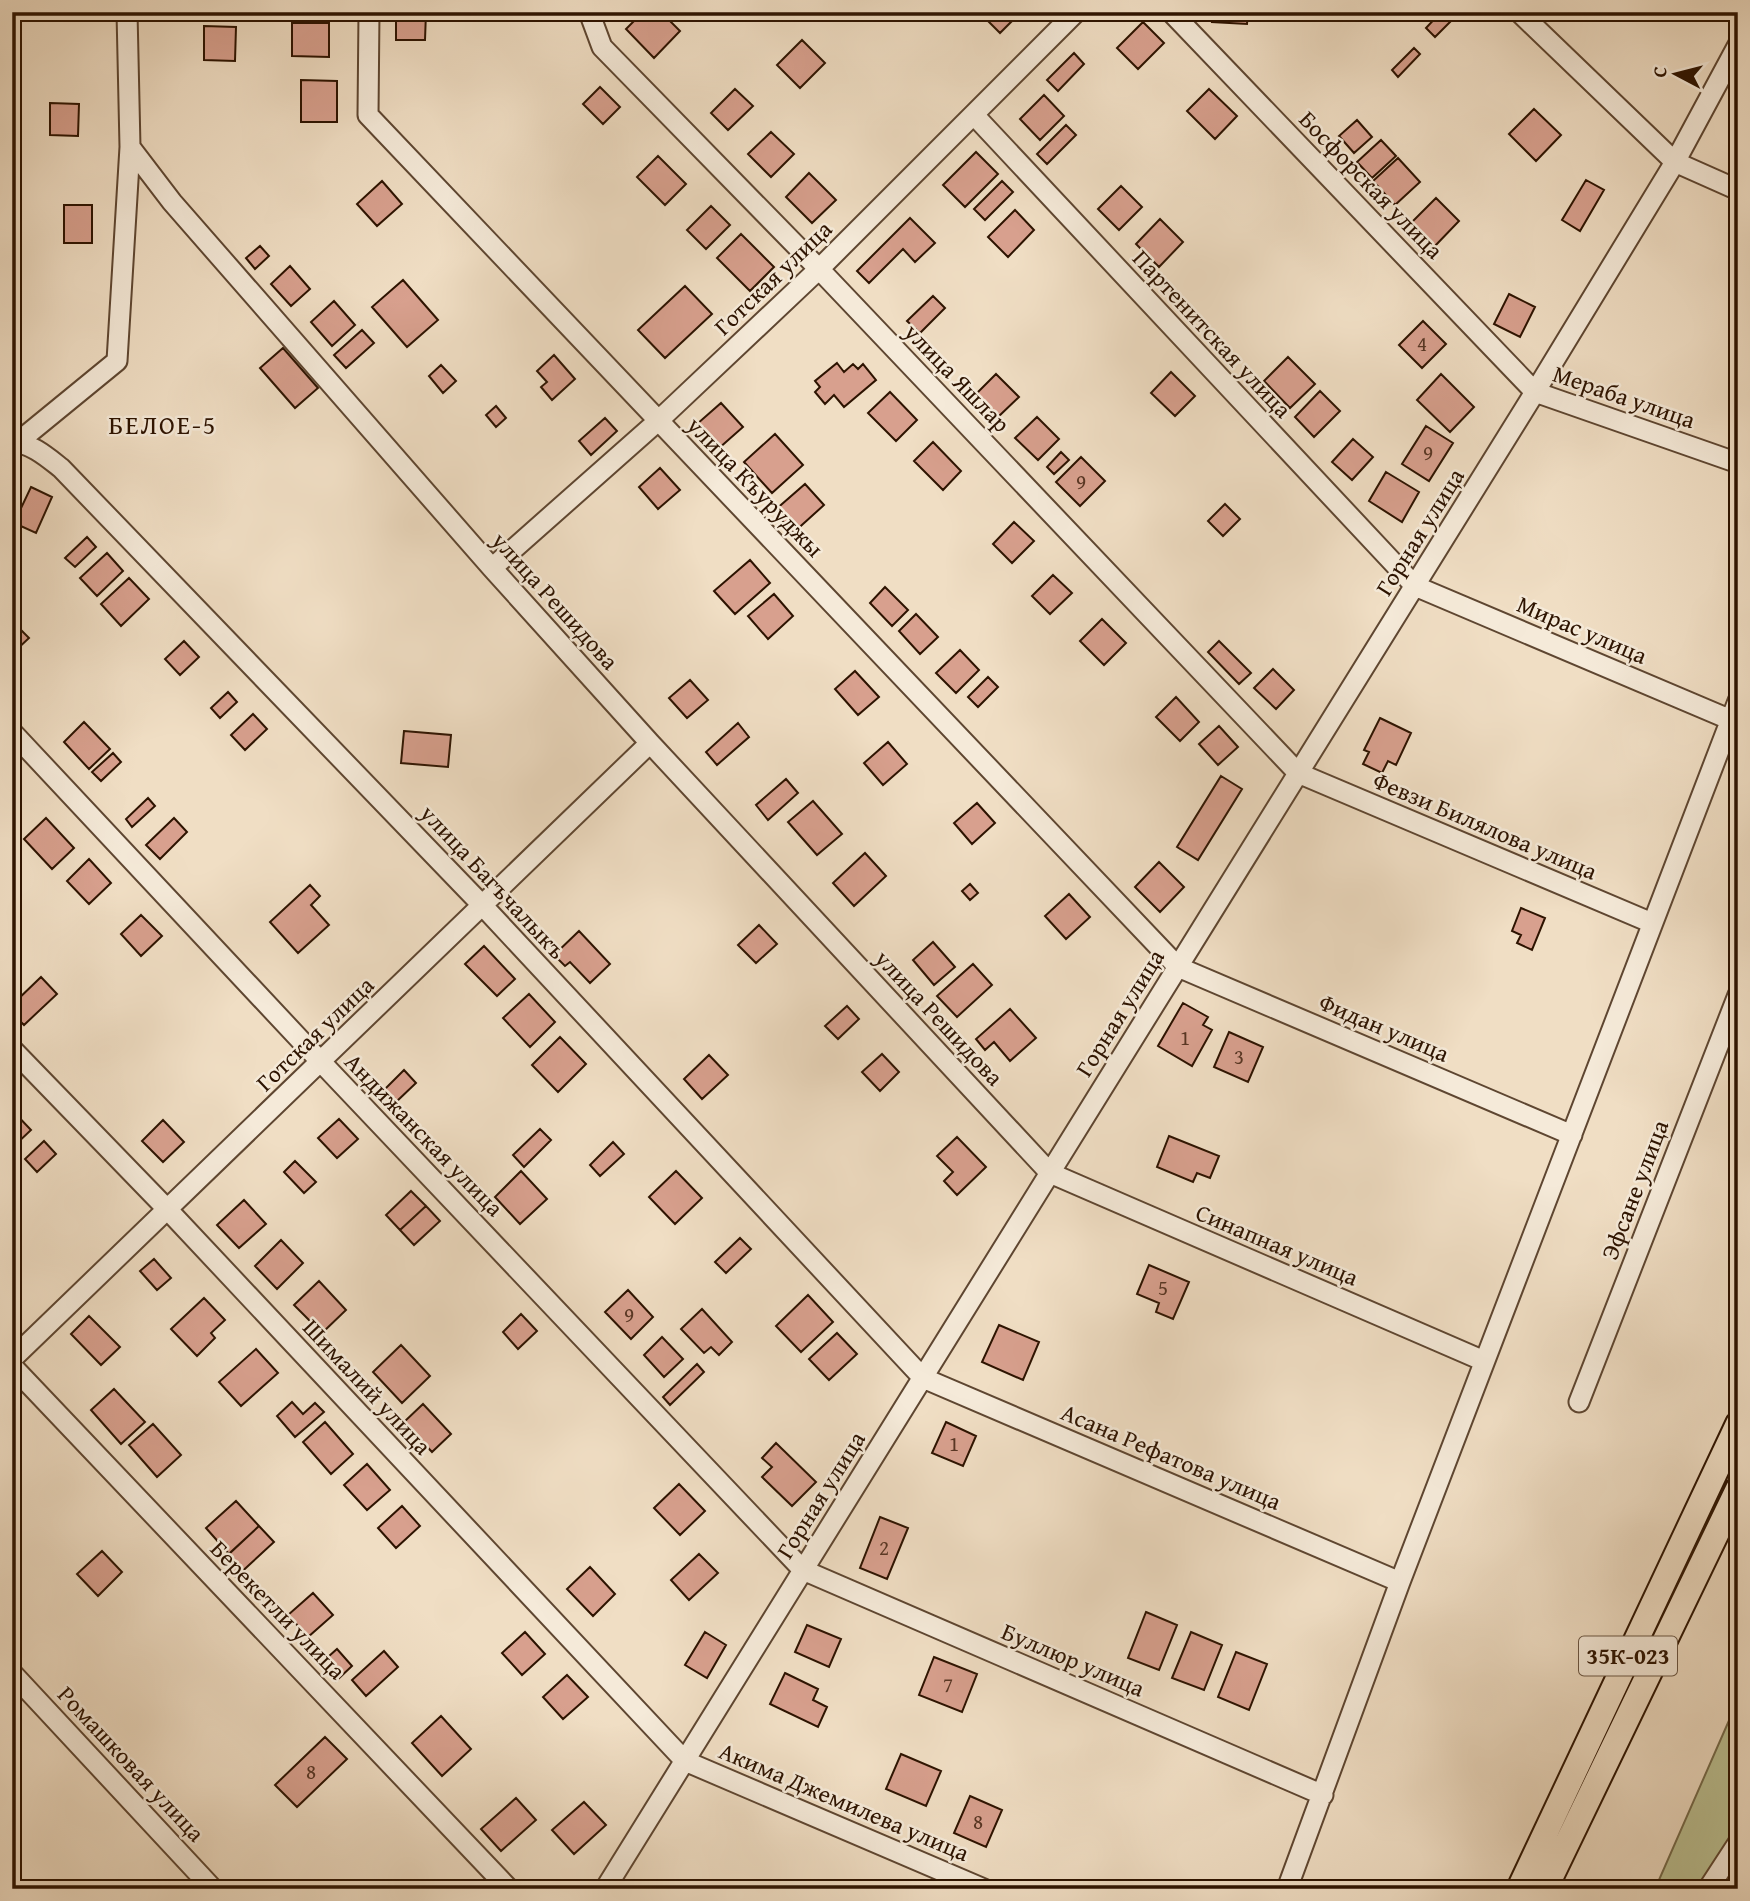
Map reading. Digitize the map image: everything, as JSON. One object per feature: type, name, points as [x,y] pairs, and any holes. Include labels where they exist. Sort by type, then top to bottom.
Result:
[{"type":"main road","name":"35К-023","points":[[1519,1889],[1738,1424]]},
{"type":"main road","name":"35К-023","points":[[1545,1889],[1738,1489]]},
{"type":"street","points":[[15,442],[117,361],[130,147],[127,12]]},
{"type":"street","name":"улица Къуруджы","points":[[369,12],[368,115],[1178,967]]},
{"type":"street","name":"улица Яшлар","points":[[589,12],[602,47],[819,269],[1298,773]]},
{"type":"street","name":"Готская улица","points":[[492,568],[657,421],[819,269],[1076,12]]},
{"type":"street","name":"Босфорская улица","points":[[1171,12],[1535,393]]},
{"type":"street","points":[[1519,12],[1675,162],[1738,190]]},
{"type":"street","name":"Горная улица","points":[[605,1889],[1535,393],[1675,162],[1738,44]]},
{"type":"street","name":"Партенитская улица","points":[[974,115],[1415,586]]},
{"type":"street","name":"улица Решидова","points":[[130,147],[172,202],[492,568],[650,743],[1050,1173]]},
{"type":"street","name":"Мераба улица","points":[[1535,393],[1738,463]]},
{"type":"street","name":"улица Багъчалыкъ","points":[[15,442],[42,453],[61,468],[483,906],[923,1378]]},
{"type":"street","name":"Мирас улица","points":[[1415,586],[1731,720]]},
{"type":"street","points":[[1287,1889],[1399,1582],[1738,701]]},
{"type":"street","name":"Андижанская улица","points":[[12,732],[803,1570]]},
{"type":"street","name":"Готская улица","points":[[12,1359],[650,743]]},
{"type":"street","name":"Февзи Билялова улица","points":[[1298,773],[1652,923]]},
{"type":"street","name":"Фидан улица","points":[[1178,967],[1572,1135]]},
{"type":"street","name":"Эфсане улица","points":[[1579,1402],[1738,995]]},
{"type":"street","name":"Шималий улица","points":[[12,1049],[685,1761]]},
{"type":"street","name":"Синапная улица","points":[[1050,1173],[1484,1361]]},
{"type":"street","name":"Берекетли улица","points":[[12,1366],[509,1889]]},
{"type":"street","name":"Асана Рефатова улица","points":[[923,1378],[1399,1582]]},
{"type":"street","name":"Буллюр улица","points":[[803,1570],[1323,1795]]},
{"type":"street","name":"Ромашковая улица","points":[[12,1673],[213,1889]]},
{"type":"street","name":"Акима Джемилева улица","points":[[685,1761],[984,1889]]},
{"type":"street","points":[[1707,1889],[1738,1843]]},
{"type":"green space","points":[[1738,1700],[1738,1889],[1655,1889]]},
{"type":"building","points":[[396,12],[426,12],[425,40],[396,40]]},
{"type":"building","points":[[643,12],[661,12],[680,31],[654,58],[626,29]]},
{"type":"building","points":[[979,12],[1021,12],[1000,33]]},
{"type":"building","points":[[1213,12],[1248,12],[1247,24],[1212,22]]},
{"type":"building","points":[[1441,12],[1450,12],[1455,17],[1435,37],[1426,28]]},
{"type":"building","points":[[1143,22],[1164,43],[1138,69],[1117,48]]},
{"type":"building","points":[[292,23],[329,23],[329,57],[292,56]]},
{"type":"building","points":[[204,26],[236,27],[235,61],[204,60]]},
{"type":"building","points":[[802,40],[825,63],[800,88],[777,65]]},
{"type":"building","points":[[1414,48],[1420,54],[1398,77],[1392,70]]},
{"type":"building","points":[[1074,53],[1084,64],[1058,91],[1047,80]]},
{"type":"building","points":[[301,80],[337,81],[337,122],[301,122]]},
{"type":"building","points":[[600,87],[620,107],[603,124],[583,104]]},
{"type":"building","points":[[735,89],[753,106],[728,130],[711,113]]},
{"type":"building","points":[[1209,89],[1237,116],[1215,139],[1187,111]]},
{"type":"building","points":[[1044,95],[1064,116],[1040,140],[1020,119]]},
{"type":"building","points":[[50,103],[79,104],[78,136],[50,135]]},
{"type":"building","points":[[1534,109],[1561,135],[1536,161],[1509,134]]},
{"type":"building","points":[[1357,120],[1372,137],[1354,153],[1339,136]]},
{"type":"building","points":[[1066,125],[1076,135],[1047,164],[1037,154]]},
{"type":"building","points":[[771,132],[794,154],[771,177],[748,154]]},
{"type":"building","points":[[1381,140],[1396,156],[1372,178],[1357,162]]},
{"type":"building","points":[[976,152],[998,174],[965,207],[943,185]]},
{"type":"building","points":[[658,156],[686,184],[665,205],[637,177]]},
{"type":"building","points":[[1398,158],[1420,182],[1395,205],[1373,181]]},
{"type":"building","points":[[809,173],[836,200],[812,223],[786,197]]},
{"type":"building","points":[[1586,180],[1604,190],[1580,231],[1562,220]]},
{"type":"building","points":[[382,181],[402,204],[377,226],[357,204]]},
{"type":"building","points":[[1002,181],[1013,192],[985,220],[974,209]]},
{"type":"building","points":[[1121,186],[1142,207],[1119,230],[1098,209]]},
{"type":"building","points":[[1436,198],[1459,221],[1434,247],[1411,223]]},
{"type":"building","points":[[64,205],[92,205],[92,243],[64,243]]},
{"type":"building","points":[[711,206],[730,225],[706,249],[687,230]]},
{"type":"building","points":[[1015,210],[1034,230],[1008,257],[988,237]]},
{"type":"building","points":[[910,218],[935,243],[915,262],[903,249],[869,283],[857,271]]},
{"type":"building","points":[[1160,219],[1183,242],[1159,267],[1136,244]]},
{"type":"building","points":[[741,234],[774,267],[750,291],[717,258]]},
{"type":"building","points":[[260,246],[269,256],[255,269],[246,258]]},
{"type":"building","points":[[290,266],[310,289],[291,306],[271,284]]},
{"type":"building","points":[[403,280],[438,320],[407,347],[372,307]]},
{"type":"building","points":[[685,286],[712,314],[665,358],[638,330]]},
{"type":"building","points":[[1509,294],[1535,307],[1520,337],[1494,324]]},
{"type":"building","points":[[933,296],[945,308],[920,333],[907,321]]},
{"type":"building","points":[[334,301],[355,325],[332,346],[311,322]]},
{"type":"building","points":[[1423,321],[1446,344],[1422,368],[1399,345]]},
{"type":"building","points":[[362,330],[374,343],[346,368],[334,355]]},
{"type":"building","points":[[283,348],[318,388],[295,408],[260,368]]},
{"type":"building","points":[[554,355],[575,379],[552,400],[541,387],[547,382],[537,371]]},
{"type":"building","points":[[1288,357],[1315,384],[1290,408],[1264,381]]},
{"type":"building","points":[[837,363],[844,372],[853,364],[858,369],[863,364],[876,380],[844,407],[834,395],[825,404],[815,392],[820,387],[815,381]]},
{"type":"building","points":[[441,365],[456,381],[443,393],[429,376]]},
{"type":"building","points":[[1171,372],[1195,396],[1175,416],[1151,393]]},
{"type":"building","points":[[996,374],[1019,397],[998,417],[976,394]]},
{"type":"building","points":[[1441,374],[1474,407],[1450,432],[1417,400]]},
{"type":"building","points":[[1320,391],[1340,411],[1314,437],[1295,417]]},
{"type":"building","points":[[890,392],[917,420],[896,441],[868,413]]},
{"type":"building","points":[[721,403],[743,427],[718,449],[697,424]]},
{"type":"building","points":[[496,406],[506,418],[496,427],[486,415]]},
{"type":"building","points":[[1037,417],[1059,439],[1038,460],[1015,438]]},
{"type":"building","points":[[605,418],[617,431],[591,455],[579,441]]},
{"type":"building","points":[[1426,426],[1453,443],[1429,481],[1402,464]]},
{"type":"building","points":[[775,434],[803,465],[772,493],[744,462]]},
{"type":"building","points":[[1353,439],[1373,457],[1352,480],[1332,462]]},
{"type":"building","points":[[933,442],[961,471],[943,490],[914,461]]},
{"type":"building","points":[[1061,452],[1069,460],[1054,474],[1047,467]]},
{"type":"building","points":[[1081,457],[1105,481],[1080,506],[1056,482]]},
{"type":"building","points":[[660,468],[680,490],[658,509],[639,487]]},
{"type":"building","points":[[1386,472],[1419,492],[1402,522],[1369,501]]},
{"type":"building","points":[[805,484],[824,505],[793,533],[774,511]]},
{"type":"building","points":[[31,487],[52,497],[36,533],[14,523]]},
{"type":"building","points":[[1225,504],[1240,519],[1223,536],[1208,521]]},
{"type":"building","points":[[1014,522],[1034,541],[1012,563],[993,544]]},
{"type":"building","points":[[87,537],[96,547],[75,567],[65,558]]},
{"type":"building","points":[[107,553],[123,571],[97,596],[80,578]]},
{"type":"building","points":[[750,560],[770,583],[735,614],[714,591]]},
{"type":"building","points":[[1053,575],[1072,593],[1050,614],[1032,596]]},
{"type":"building","points":[[129,578],[149,599],[121,626],[101,604]]},
{"type":"building","points":[[885,587],[908,610],[892,626],[870,603]]},
{"type":"building","points":[[774,594],[793,616],[768,639],[748,616]]},
{"type":"building","points":[[916,614],[938,637],[920,654],[899,631]]},
{"type":"building","points":[[1102,619],[1126,643],[1104,665],[1080,641]]},
{"type":"building","points":[[12,621],[29,638],[12,654]]},
{"type":"building","points":[[184,641],[199,657],[180,675],[165,659]]},
{"type":"building","points":[[1219,641],[1251,673],[1239,684],[1208,652]]},
{"type":"building","points":[[960,650],[979,670],[956,693],[936,673]]},
{"type":"building","points":[[1273,669],[1294,690],[1276,709],[1254,688]]},
{"type":"building","points":[[855,671],[879,697],[858,715],[835,689]]},
{"type":"building","points":[[988,677],[998,687],[978,707],[968,697]]},
{"type":"building","points":[[690,680],[708,700],[687,718],[669,698]]},
{"type":"building","points":[[228,692],[237,702],[220,718],[211,708]]},
{"type":"building","points":[[1176,697],[1199,722],[1180,741],[1156,717]]},
{"type":"building","points":[[253,714],[267,729],[245,750],[231,735]]},
{"type":"building","points":[[1380,718],[1411,733],[1396,765],[1388,761],[1382,773],[1363,764],[1369,752],[1364,750]]},
{"type":"building","points":[[84,722],[110,749],[89,769],[64,742]]},
{"type":"building","points":[[738,723],[749,737],[717,765],[706,752]]},
{"type":"building","points":[[1219,726],[1238,747],[1218,765],[1199,744]]},
{"type":"building","points":[[404,731],[451,735],[448,767],[401,763]]},
{"type":"building","points":[[888,742],[907,764],[883,785],[864,763]]},
{"type":"building","points":[[113,753],[121,762],[101,781],[92,772]]},
{"type":"building","points":[[1221,776],[1242,789],[1198,860],[1177,847]]},
{"type":"building","points":[[786,779],[798,793],[768,820],[756,805]]},
{"type":"building","points":[[148,798],[155,806],[132,827],[126,819]]},
{"type":"building","points":[[813,801],[842,834],[817,855],[788,822]]},
{"type":"building","points":[[977,803],[995,823],[972,844],[954,823]]},
{"type":"building","points":[[46,818],[74,848],[52,869],[24,839]]},
{"type":"building","points":[[174,818],[187,832],[160,859],[146,845]]},
{"type":"building","points":[[865,853],[886,876],[854,906],[833,883]]},
{"type":"building","points":[[89,859],[111,883],[89,904],[67,881]]},
{"type":"building","points":[[1159,862],[1184,887],[1160,912],[1135,887]]},
{"type":"building","points":[[970,884],[978,893],[970,900],[962,891]]},
{"type":"building","points":[[310,885],[320,896],[311,905],[329,925],[298,953],[270,922]]},
{"type":"building","points":[[1069,894],[1090,917],[1066,939],[1045,916]]},
{"type":"building","points":[[1521,908],[1545,918],[1532,950],[1517,943],[1521,935],[1512,931]]},
{"type":"building","points":[[141,915],[162,936],[141,956],[121,934]]},
{"type":"building","points":[[759,925],[777,944],[756,963],[738,945]]},
{"type":"building","points":[[579,931],[610,964],[590,983],[570,962],[565,966],[554,955]]},
{"type":"building","points":[[933,942],[955,967],[934,985],[913,960]]},
{"type":"building","points":[[484,946],[515,979],[497,996],[465,964]]},
{"type":"building","points":[[973,964],[992,985],[957,1017],[937,996]]},
{"type":"building","points":[[41,977],[57,994],[24,1025],[12,1013],[12,1005]]},
{"type":"building","points":[[529,994],[555,1022],[530,1047],[503,1018]]},
{"type":"building","points":[[1183,1003],[1208,1017],[1203,1025],[1212,1030],[1192,1066],[1158,1046]]},
{"type":"building","points":[[847,1006],[859,1019],[838,1039],[825,1026]]},
{"type":"building","points":[[1010,1009],[1036,1038],[1010,1061],[994,1042],[985,1050],[976,1039]]},
{"type":"building","points":[[1229,1032],[1263,1047],[1248,1082],[1214,1067]]},
{"type":"building","points":[[560,1037],[586,1064],[558,1092],[532,1065]]},
{"type":"building","points":[[882,1054],[899,1072],[880,1091],[862,1072]]},
{"type":"building","points":[[709,1055],[728,1075],[702,1099],[684,1079]]},
{"type":"building","points":[[404,1070],[416,1083],[396,1102],[384,1090]]},
{"type":"building","points":[[12,1110],[31,1130],[12,1148]]},
{"type":"building","points":[[339,1119],[358,1139],[337,1158],[318,1138]]},
{"type":"building","points":[[163,1120],[184,1142],[163,1162],[142,1141]]},
{"type":"building","points":[[540,1129],[551,1140],[524,1167],[513,1155]]},
{"type":"building","points":[[1169,1136],[1219,1156],[1210,1178],[1197,1173],[1193,1182],[1157,1167]]},
{"type":"building","points":[[957,1137],[986,1167],[957,1195],[944,1181],[953,1172],[937,1156]]},
{"type":"building","points":[[44,1141],[56,1154],[37,1172],[25,1159]]},
{"type":"building","points":[[613,1142],[624,1154],[600,1176],[590,1165]]},
{"type":"building","points":[[295,1161],[316,1182],[304,1193],[284,1172]]},
{"type":"building","points":[[521,1171],[547,1199],[520,1224],[495,1197]]},
{"type":"building","points":[[676,1171],[702,1198],[675,1224],[649,1197]]},
{"type":"building","points":[[411,1191],[426,1206],[400,1230],[386,1215]]},
{"type":"building","points":[[244,1200],[266,1224],[239,1248],[217,1225]]},
{"type":"building","points":[[426,1206],[440,1221],[414,1245],[400,1230]]},
{"type":"building","points":[[740,1238],[751,1249],[726,1273],[715,1262]]},
{"type":"building","points":[[281,1240],[303,1263],[277,1289],[255,1266]]},
{"type":"building","points":[[154,1259],[171,1278],[157,1290],[140,1271]]},
{"type":"building","points":[[1149,1265],[1189,1282],[1173,1319],[1156,1312],[1159,1303],[1137,1294]]},
{"type":"building","points":[[319,1281],[346,1310],[322,1333],[294,1305]]},
{"type":"building","points":[[628,1290],[653,1317],[631,1339],[605,1312]]},
{"type":"building","points":[[808,1295],[833,1322],[801,1352],[776,1326]]},
{"type":"building","points":[[204,1298],[225,1320],[211,1333],[215,1338],[197,1356],[171,1329]]},
{"type":"building","points":[[702,1309],[732,1342],[719,1355],[711,1347],[704,1353],[681,1329]]},
{"type":"building","points":[[521,1314],[537,1331],[518,1349],[503,1332]]},
{"type":"building","points":[[89,1316],[120,1347],[101,1365],[71,1334]]},
{"type":"building","points":[[999,1325],[1039,1342],[1023,1380],[982,1362]]},
{"type":"building","points":[[837,1333],[857,1354],[829,1380],[809,1359]]},
{"type":"building","points":[[662,1337],[683,1359],[664,1377],[644,1355]]},
{"type":"building","points":[[401,1345],[430,1376],[402,1403],[373,1372]]},
{"type":"building","points":[[256,1349],[278,1373],[241,1406],[219,1382]]},
{"type":"building","points":[[697,1364],[704,1372],[670,1405],[663,1397]]},
{"type":"building","points":[[114,1389],[145,1422],[121,1444],[91,1410]]},
{"type":"building","points":[[292,1402],[303,1414],[315,1403],[324,1412],[295,1437],[277,1416]]},
{"type":"building","points":[[423,1404],[451,1434],[432,1452],[404,1422]]},
{"type":"building","points":[[325,1422],[353,1454],[331,1474],[303,1442]]},
{"type":"building","points":[[946,1422],[976,1436],[963,1466],[932,1453]]},
{"type":"building","points":[[153,1424],[181,1455],[157,1477],[129,1445]]},
{"type":"building","points":[[776,1443],[816,1482],[792,1506],[762,1477],[772,1467],[762,1458]]},
{"type":"building","points":[[367,1464],[390,1490],[367,1510],[344,1485]]},
{"type":"building","points":[[679,1484],[705,1511],[680,1535],[654,1508]]},
{"type":"building","points":[[236,1501],[259,1526],[229,1554],[206,1528]]},
{"type":"building","points":[[402,1506],[420,1526],[396,1548],[378,1528]]},
{"type":"building","points":[[880,1517],[908,1528],[887,1579],[860,1568]]},
{"type":"building","points":[[259,1526],[274,1542],[236,1577],[221,1561]]},
{"type":"building","points":[[102,1551],[122,1572],[98,1596],[77,1574]]},
{"type":"building","points":[[699,1554],[718,1573],[689,1600],[671,1580]]},
{"type":"building","points":[[590,1567],[615,1594],[593,1616],[567,1589]]},
{"type":"building","points":[[313,1593],[333,1615],[308,1637],[288,1615]]},
{"type":"building","points":[[1146,1612],[1177,1625],[1159,1670],[1128,1658]]},
{"type":"building","points":[[807,1625],[841,1639],[829,1667],[795,1652]]},
{"type":"building","points":[[525,1632],[545,1654],[522,1675],[502,1653]]},
{"type":"building","points":[[705,1632],[726,1645],[707,1678],[685,1665]]},
{"type":"building","points":[[1191,1632],[1222,1645],[1204,1690],[1172,1678]]},
{"type":"building","points":[[337,1649],[352,1666],[336,1681],[320,1664]]},
{"type":"building","points":[[384,1651],[398,1667],[366,1696],[352,1680]]},
{"type":"building","points":[[1236,1652],[1267,1664],[1249,1710],[1218,1697]]},
{"type":"building","points":[[934,1657],[977,1674],[962,1712],[919,1695]]},
{"type":"building","points":[[785,1673],[818,1689],[813,1700],[827,1707],[818,1727],[770,1704]]},
{"type":"building","points":[[567,1675],[588,1697],[563,1719],[543,1697]]},
{"type":"building","points":[[441,1716],[471,1749],[442,1776],[412,1743]]},
{"type":"building","points":[[325,1737],[347,1759],[297,1807],[275,1785]]},
{"type":"building","points":[[901,1754],[941,1771],[926,1806],[886,1789]]},
{"type":"building","points":[[970,1796],[1002,1810],[986,1847],[954,1833]]},
{"type":"building","points":[[516,1798],[536,1820],[501,1851],[481,1829]]},
{"type":"building","points":[[584,1802],[606,1825],[574,1854],[552,1830]]},
{"type":"district","name":"БЕЛОЕ-5","points":[[163,425]]}]
